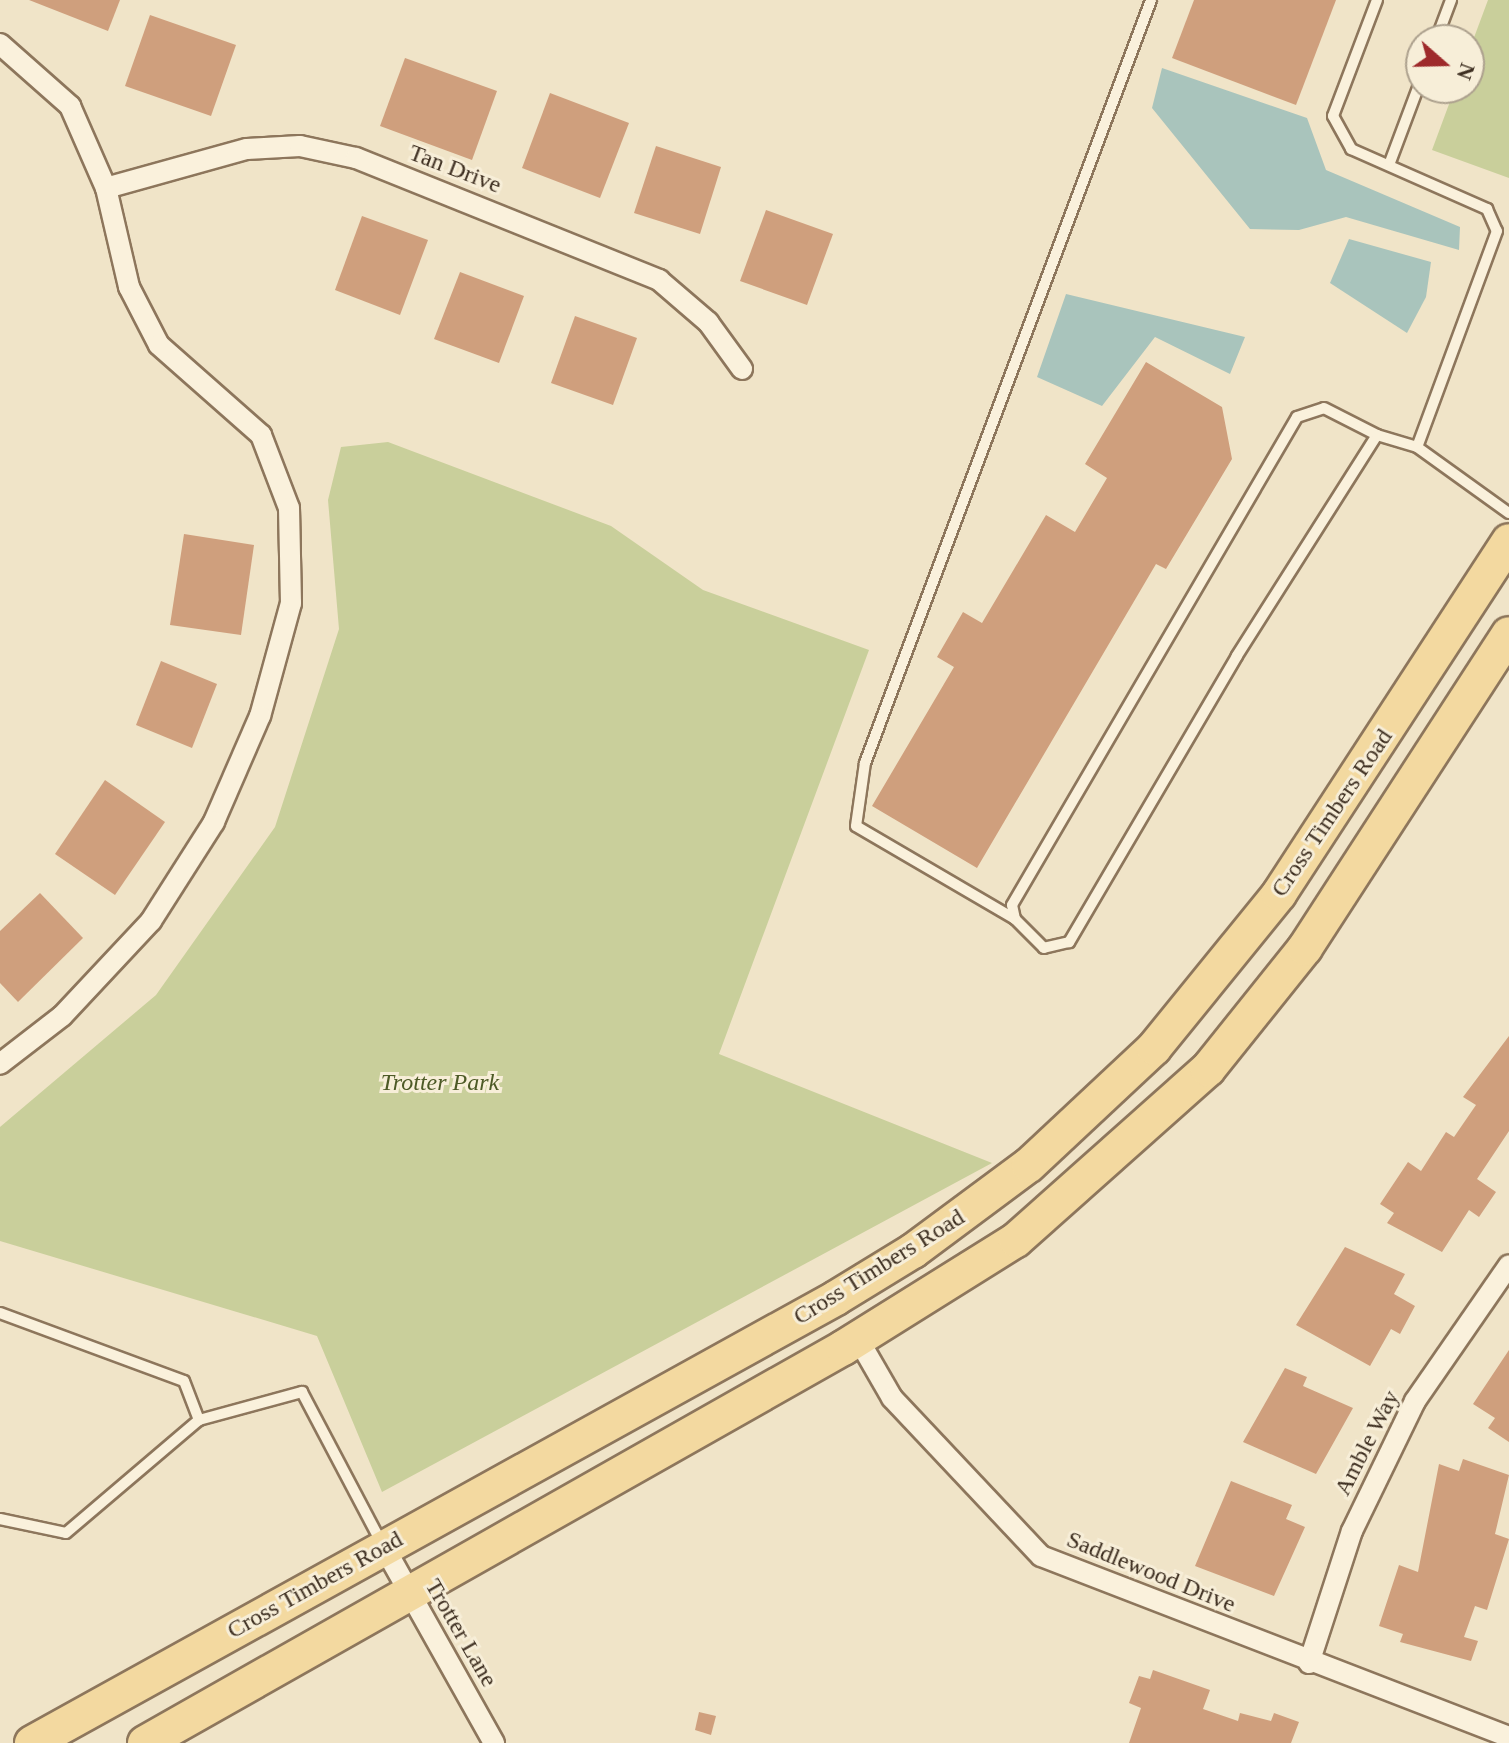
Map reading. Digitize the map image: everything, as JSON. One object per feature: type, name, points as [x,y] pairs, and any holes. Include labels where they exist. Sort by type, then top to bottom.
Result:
[{"type":"main road","name":"Cross Timbers Road","points":[[32,1743],[836,1298],[913,1251],[1057,1141],[1154,1048],[1279,894],[1509,541]]},
{"type":"main road","name":"Cross Timbers Road","points":[[145,1743],[858,1339],[1016,1240],[1208,1069],[1305,948],[1509,634]]},
{"type":"street","points":[[0,44],[70,106],[106,188],[129,287],[159,345],[261,435],[289,508],[291,603],[260,716],[214,822],[151,921],[62,1016],[0,1064]]},
{"type":"street","name":"Tan Drive","points":[[106,188],[247,149],[300,146],[356,158],[659,280],[708,322],[742,369]]},
{"type":"street","name":"Amble Way","points":[[1309,1663],[1352,1531],[1415,1401],[1509,1265]]},
{"type":"street","name":"Saddlewood Drive","points":[[858,1339],[892,1398],[1041,1556],[1309,1663],[1509,1737]]},
{"type":"street","name":"Trotter Lane","points":[[384,1547],[494,1743]]},
{"type":"lane","points":[[1151,0],[865,763],[856,826],[1015,919],[1044,948],[1069,942],[1237,656],[1377,435]]},
{"type":"lane","points":[[1377,0],[1333,116],[1351,149],[1487,209],[1497,231],[1417,447]]},
{"type":"lane","points":[[1442,24],[1451,0]]},
{"type":"lane","points":[[1389,165],[1412,104]]},
{"type":"lane","points":[[1015,919],[1012,905],[1297,417],[1324,408],[1377,435],[1417,447],[1509,513]]},
{"type":"lane","points":[[0,1313],[184,1381],[199,1420]]},
{"type":"lane","points":[[0,1519],[66,1533],[199,1420],[302,1392],[384,1547]]},
{"type":"green space","points":[[1488,0],[1509,0],[1509,178],[1432,150],[1449,104],[1485,104],[1485,24],[1479,24]]},
{"type":"green space","name":"Trotter Park","points":[[388,442],[611,526],[703,590],[869,650],[719,1054],[992,1163],[382,1492],[317,1336],[0,1241],[0,1127],[156,995],[275,827],[339,629],[328,500],[341,447]]},
{"type":"water","points":[[1162,68],[1307,118],[1326,170],[1460,227],[1459,250],[1346,217],[1299,230],[1250,229],[1152,108]]},
{"type":"water","points":[[1349,239],[1431,262],[1426,297],[1407,333],[1330,283]]},
{"type":"water","points":[[1066,294],[1245,337],[1230,374],[1155,337],[1102,406],[1037,377]]},
{"type":"building","points":[[29,0],[120,0],[108,31]]},
{"type":"building","points":[[1194,0],[1336,0],[1296,105],[1172,58]]},
{"type":"building","points":[[150,15],[236,45],[211,116],[125,86]]},
{"type":"building","points":[[405,58],[497,91],[472,160],[380,126]]},
{"type":"building","points":[[550,93],[629,123],[600,198],[522,168]]},
{"type":"building","points":[[656,146],[721,167],[700,234],[634,213]]},
{"type":"building","points":[[766,210],[833,234],[807,305],[740,281]]},
{"type":"building","points":[[362,216],[428,240],[400,315],[335,290]]},
{"type":"building","points":[[460,272],[524,296],[499,363],[434,339]]},
{"type":"building","points":[[575,316],[637,338],[613,405],[551,383]]},
{"type":"building","points":[[1146,362],[1222,407],[1232,459],[1166,569],[1156,564],[977,868],[872,806],[954,667],[937,657],[963,612],[982,623],[1046,515],[1075,532],[1107,478],[1085,464]]},
{"type":"building","points":[[184,534],[254,545],[241,635],[170,625]]},
{"type":"building","points":[[161,661],[217,684],[192,748],[136,725]]},
{"type":"building","points":[[105,780],[165,822],[115,895],[55,854]]},
{"type":"building","points":[[40,893],[83,938],[18,1002],[0,983],[0,931]]},
{"type":"building","points":[[1509,1036],[1509,1131],[1477,1179],[1496,1192],[1479,1217],[1469,1210],[1442,1252],[1387,1223],[1394,1213],[1380,1204],[1408,1162],[1421,1171],[1446,1132],[1454,1137],[1476,1105],[1463,1097]]},
{"type":"building","points":[[1345,1247],[1405,1274],[1394,1294],[1415,1306],[1400,1334],[1391,1329],[1370,1366],[1296,1325]]},
{"type":"building","points":[[1509,1350],[1509,1442],[1488,1428],[1495,1418],[1473,1404]]},
{"type":"building","points":[[1285,1368],[1307,1377],[1303,1386],[1353,1408],[1316,1474],[1243,1442]]},
{"type":"building","points":[[1463,1459],[1509,1475],[1495,1534],[1509,1539],[1487,1610],[1475,1606],[1464,1637],[1478,1641],[1471,1661],[1400,1642],[1403,1634],[1379,1626],[1399,1565],[1418,1572],[1439,1464],[1459,1471]]},
{"type":"building","points":[[1231,1481],[1292,1505],[1286,1519],[1305,1527],[1274,1596],[1195,1566]]},
{"type":"building","points":[[1153,1670],[1210,1690],[1203,1709],[1238,1721],[1240,1713],[1271,1721],[1274,1713],[1299,1722],[1291,1743],[1129,1743],[1141,1708],[1129,1703],[1139,1676],[1150,1679]]},
{"type":"building","points":[[699,1712],[716,1716],[711,1735],[695,1730]]}]
